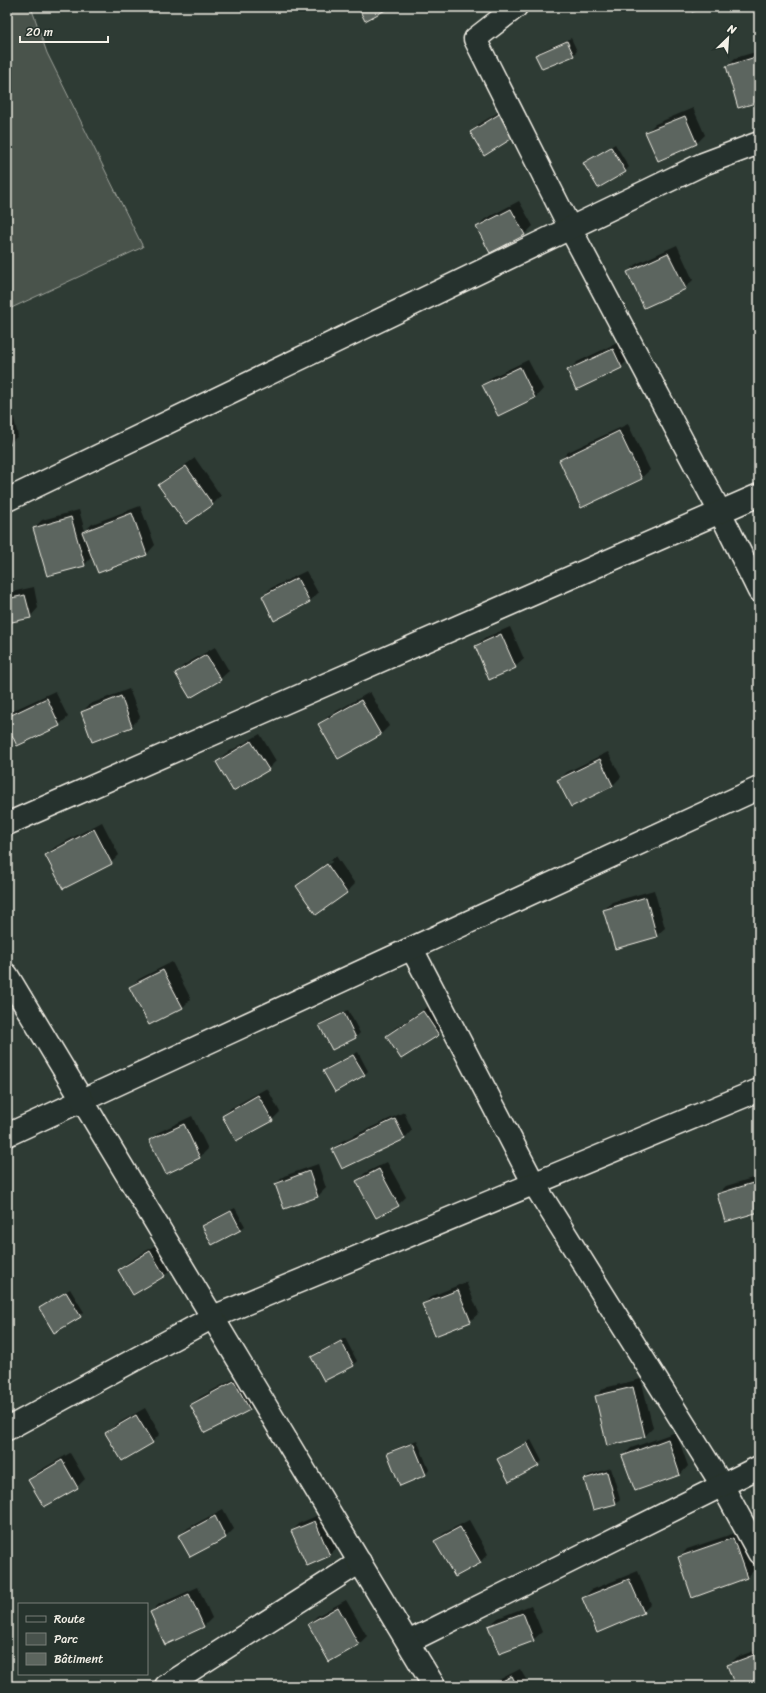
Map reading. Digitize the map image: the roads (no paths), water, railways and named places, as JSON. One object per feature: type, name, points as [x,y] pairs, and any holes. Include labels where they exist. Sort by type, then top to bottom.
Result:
[{"type":"street","points":[[516,7],[475,39],[570,228],[720,512],[759,591]]},
{"type":"street","points":[[7,500],[703,164],[759,143]]},
{"type":"street","points":[[7,824],[759,495]]},
{"type":"street","points":[[7,1135],[759,788]]},
{"type":"street","points":[[412,948],[534,1184],[722,1485],[759,1554]]},
{"type":"street","points":[[7,975],[434,1686]]},
{"type":"street","points":[[7,1429],[213,1317],[759,1090]]},
{"type":"street","points":[[408,1642],[759,1467]]},
{"type":"street","points":[[166,1686],[360,1562]]}]
